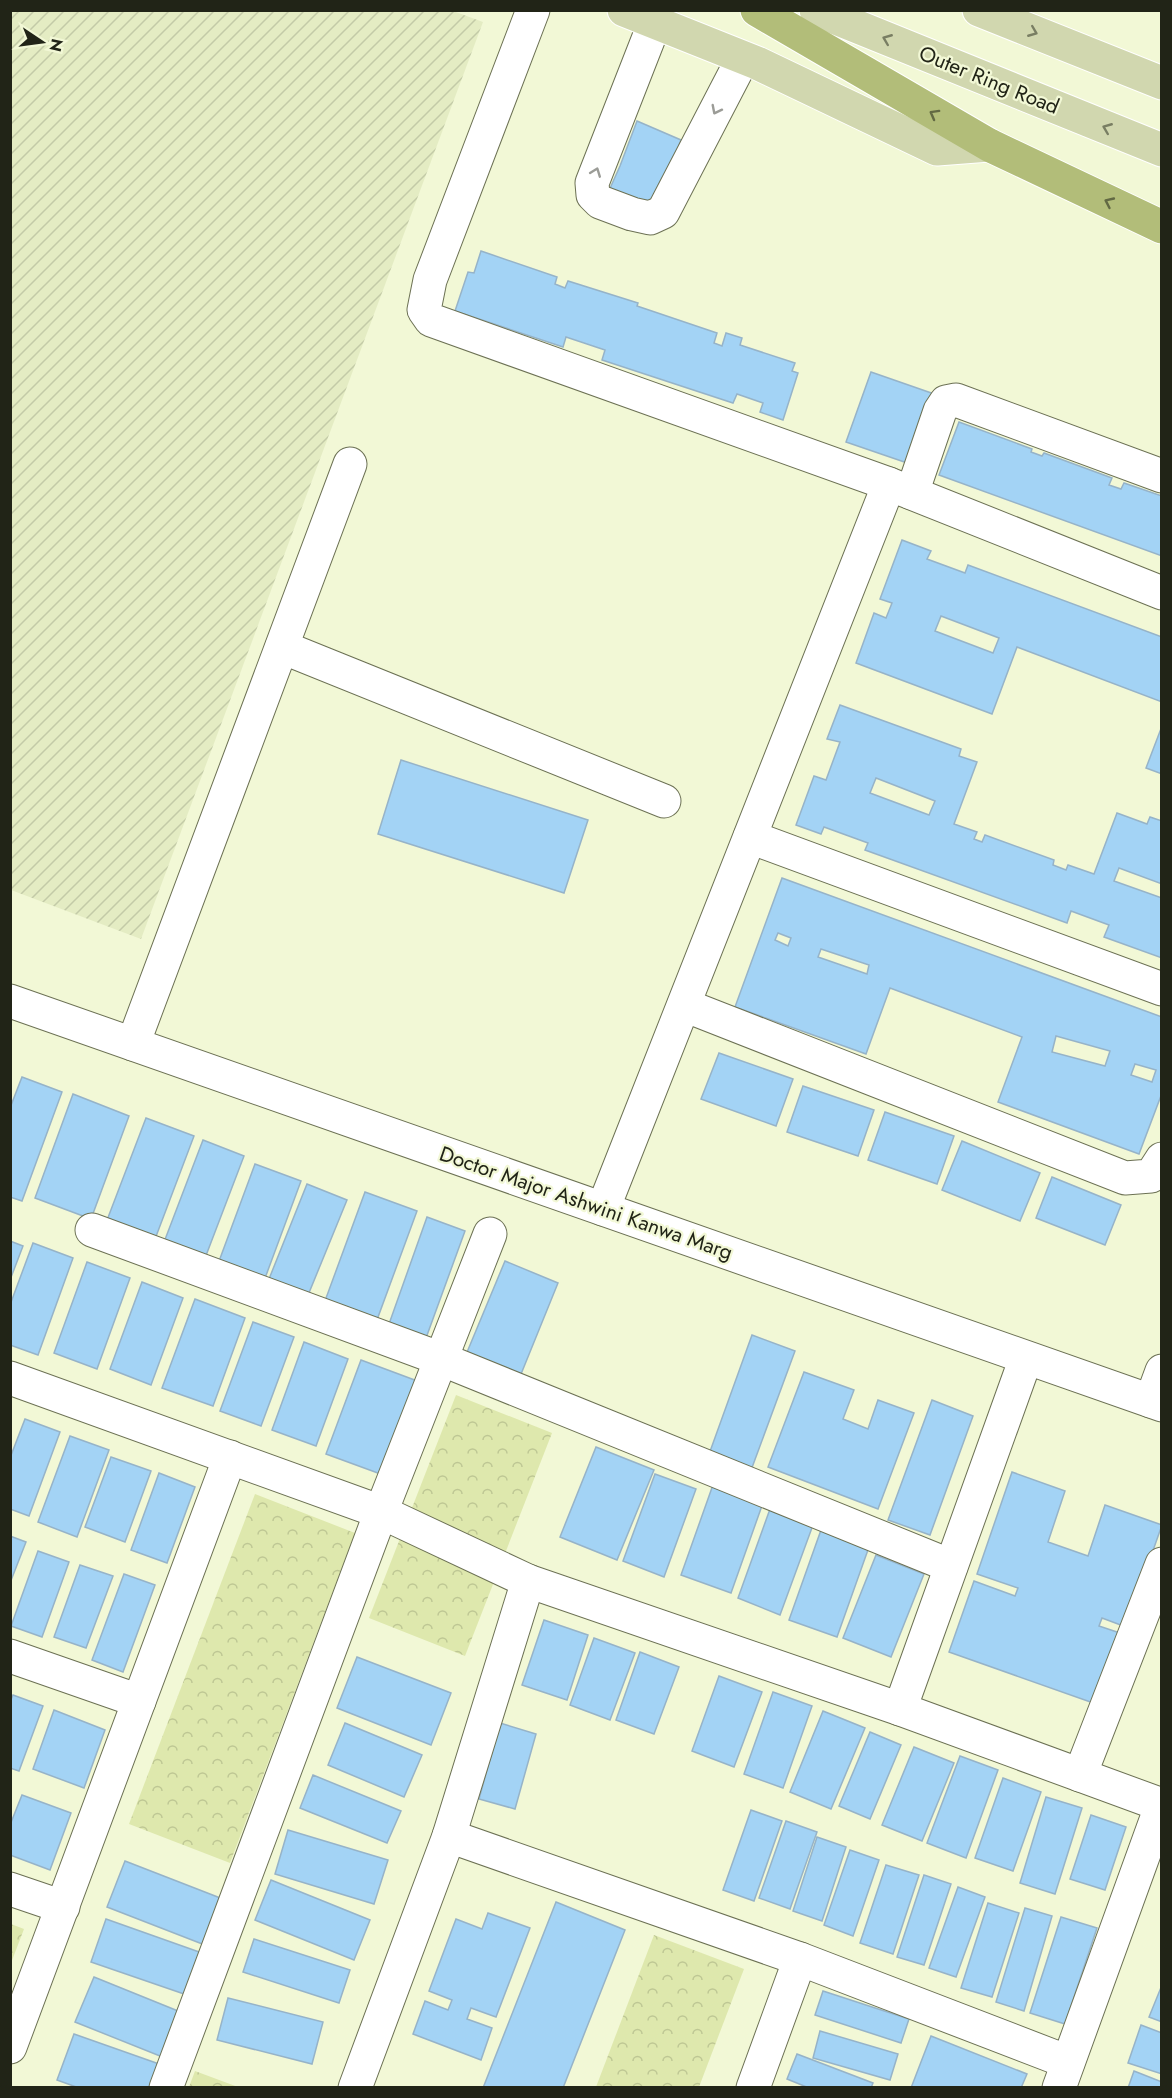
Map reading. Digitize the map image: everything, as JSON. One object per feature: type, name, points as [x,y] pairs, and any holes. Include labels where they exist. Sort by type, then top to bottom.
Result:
[{"type":"highway","points":[[757,10],[989,145],[1161,226]]},
{"type":"main road","points":[[624,10],[743,58],[937,149],[989,145]]},
{"type":"main road","name":"Outer Ring Road","points":[[816,10],[1161,150]]},
{"type":"main road","points":[[979,10],[1161,83]]},
{"type":"street","points":[[533,10],[430,280],[424,310],[431,320],[900,488],[1161,593]]},
{"type":"street","points":[[655,22],[592,183],[593,195],[600,202],[650,218],[663,212],[743,58]]},
{"type":"street","points":[[603,1209],[750,837],[900,488],[946,402],[956,400],[1161,476]]},
{"type":"street","points":[[134,1044],[350,464]]},
{"type":"street","points":[[282,647],[664,801]]},
{"type":"street","points":[[750,837],[1161,989]]},
{"type":"street","name":"Doctor Major Ashwini Kanwa Marg","points":[[10,1001],[1026,1358],[1158,1392]]},
{"type":"street","points":[[684,1005],[1125,1178],[1151,1176],[1161,1159]]},
{"type":"street","points":[[92,1230],[441,1359],[951,1566]]},
{"type":"street","points":[[166,2088],[381,1512],[490,1234]]},
{"type":"street","points":[[900,1709],[1026,1358]]},
{"type":"street","points":[[10,1378],[381,1512],[528,1581],[900,1709],[1161,1805],[1063,2075],[800,1959],[449,1836]]},
{"type":"street","points":[[10,2048],[230,1457]]},
{"type":"street","points":[[1080,1775],[1161,1564]]},
{"type":"street","points":[[356,2088],[449,1836],[528,1581]]},
{"type":"street","points":[[10,1656],[139,1701]]},
{"type":"street","points":[[10,1889],[63,1907]]},
{"type":"street","points":[[753,2088],[800,1959]]},
{"type":"shaded area","points":[[11,11],[453,11],[483,22],[141,939],[11,890]]},
{"type":"green space","points":[[456,1395],[552,1433],[465,1656],[369,1618]]},
{"type":"green space","points":[[255,1494],[355,1533],[230,1863],[129,1824]]},
{"type":"green space","points":[[11,1924],[24,1929],[11,1963]]},
{"type":"green space","points":[[654,1935],[744,1969],[699,2087],[596,2087]]},
{"type":"green space","points":[[195,2071],[238,2087],[189,2087]]},
{"type":"building","points":[[637,121],[681,140],[653,210],[607,195]]},
{"type":"building","points":[[481,251],[557,277],[555,284],[565,288],[568,281],[638,303],[637,306],[717,333],[714,343],[722,346],[726,333],[742,338],[740,345],[795,363],[792,371],[798,373],[783,420],[760,412],[763,403],[737,394],[733,403],[602,360],[605,350],[566,337],[563,347],[455,311],[468,272],[474,273]]},
{"type":"building","points":[[871,372],[940,396],[916,466],[846,442]]},
{"type":"building","points":[[959,422],[1032,449],[1031,452],[1042,456],[1044,453],[1112,478],[1109,485],[1121,489],[1124,483],[1162,496],[1162,556],[939,475]]},
{"type":"building","points":[[902,540],[931,551],[927,559],[965,573],[968,565],[1162,637],[1162,702],[1017,647],[992,714],[856,663],[874,613],[886,618],[892,603],[880,599]],"holes":[[[941,616],[999,638],[993,653],[935,631]]]},
{"type":"building","points":[[840,705],[961,749],[959,756],[977,762],[954,824],[977,832],[974,839],[982,842],[985,835],[1054,860],[1053,865],[1066,870],[1068,865],[1094,874],[1117,813],[1147,824],[1150,817],[1162,821],[1162,884],[1119,868],[1114,881],[1162,898],[1162,958],[1104,937],[1109,925],[1071,911],[1067,923],[865,850],[868,843],[824,827],[821,834],[796,825],[814,776],[826,780],[840,742],[827,739]],"holes":[[[876,778],[935,801],[929,815],[870,793]]]},
{"type":"building","points":[[1162,726],[1162,774],[1146,768]]},
{"type":"building","points":[[401,760],[588,820],[564,893],[378,834]]},
{"type":"building","points":[[782,878],[1162,1017],[1162,1093],[1139,1154],[998,1102],[1022,1037],[890,988],[866,1054],[735,1007]],"holes":[[[778,933],[791,938],[788,946],[775,940]],[[821,949],[869,965],[867,974],[818,957]],[[1056,1036],[1110,1051],[1105,1066],[1052,1052]],[[1135,1064],[1156,1070],[1152,1082],[1131,1075]]]},
{"type":"building","points":[[719,1053],[793,1079],[776,1126],[701,1099]]},
{"type":"building","points":[[22,1077],[62,1092],[22,1201],[10,1197],[10,1108]]},
{"type":"building","points":[[803,1086],[874,1110],[858,1156],[787,1132]]},
{"type":"building","points":[[73,1094],[129,1116],[91,1219],[35,1198]]},
{"type":"building","points":[[885,1112],[954,1136],[937,1184],[868,1160]]},
{"type":"building","points":[[146,1118],[194,1136],[152,1247],[104,1228]]},
{"type":"building","points":[[203,1140],[244,1156],[202,1266],[161,1250]]},
{"type":"building","points":[[962,1141],[1040,1173],[1020,1221],[942,1190]]},
{"type":"building","points":[[255,1164],[301,1181],[261,1289],[215,1272]]},
{"type":"building","points":[[1052,1177],[1121,1205],[1105,1245],[1036,1218]]},
{"type":"building","points":[[307,1184],[347,1200],[304,1305],[265,1289]]},
{"type":"building","points":[[365,1192],[417,1211],[374,1328],[322,1309]]},
{"type":"building","points":[[427,1217],[465,1231],[426,1338],[389,1324]]},
{"type":"building","points":[[10,1241],[23,1246],[10,1280]]},
{"type":"building","points":[[33,1243],[73,1258],[38,1355],[10,1345],[10,1305]]},
{"type":"building","points":[[505,1261],[558,1283],[519,1379],[465,1357]]},
{"type":"building","points":[[87,1262],[130,1278],[97,1369],[54,1353]]},
{"type":"building","points":[[142,1282],[183,1298],[151,1385],[110,1369]]},
{"type":"building","points":[[195,1299],[245,1318],[213,1406],[162,1388]]},
{"type":"building","points":[[253,1322],[294,1337],[261,1426],[220,1411]]},
{"type":"building","points":[[752,1335],[795,1351],[750,1473],[708,1457]]},
{"type":"building","points":[[304,1342],[348,1359],[316,1446],[272,1430]]},
{"type":"building","points":[[361,1360],[420,1382],[386,1476],[326,1454]]},
{"type":"building","points":[[804,1372],[854,1390],[843,1419],[868,1429],[878,1400],[914,1413],[878,1509],[768,1467]]},
{"type":"building","points":[[932,1400],[973,1416],[930,1535],[888,1520]]},
{"type":"building","points":[[25,1419],[60,1432],[29,1516],[10,1509],[10,1458]]},
{"type":"building","points":[[70,1436],[109,1450],[77,1537],[38,1522]]},
{"type":"building","points":[[596,1447],[654,1470],[617,1560],[560,1537]]},
{"type":"building","points":[[111,1457],[151,1471],[125,1542],[85,1527]]},
{"type":"building","points":[[1012,1472],[1065,1491],[1048,1542],[1088,1556],[1105,1505],[1162,1525],[1126,1627],[1102,1618],[1099,1626],[1123,1634],[1099,1705],[949,1652],[974,1581],[1015,1596],[1018,1588],[977,1574]]},
{"type":"building","points":[[159,1473],[195,1487],[167,1563],[131,1550]]},
{"type":"building","points":[[655,1474],[696,1489],[664,1577],[623,1561]]},
{"type":"building","points":[[714,1482],[764,1500],[731,1593],[681,1575]]},
{"type":"building","points":[[770,1509],[813,1525],[780,1615],[738,1598]]},
{"type":"building","points":[[821,1530],[869,1547],[837,1637],[789,1620]]},
{"type":"building","points":[[10,1536],[26,1542],[10,1583]]},
{"type":"building","points":[[38,1551],[69,1562],[42,1637],[11,1626]]},
{"type":"building","points":[[876,1555],[924,1574],[891,1657],[843,1638]]},
{"type":"building","points":[[80,1565],[113,1576],[86,1648],[54,1637]]},
{"type":"building","points":[[124,1574],[155,1585],[123,1672],[92,1660]]},
{"type":"building","points":[[544,1620],[588,1635],[567,1700],[522,1685]]},
{"type":"building","points":[[594,1638],[635,1653],[610,1720],[570,1705]]},
{"type":"building","points":[[640,1652],[679,1667],[654,1734],[616,1720]]},
{"type":"building","points":[[357,1657],[451,1693],[431,1745],[337,1708]]},
{"type":"building","points":[[719,1676],[762,1692],[734,1767],[692,1751]]},
{"type":"building","points":[[773,1692],[812,1706],[783,1788],[744,1774]]},
{"type":"building","points":[[13,1695],[43,1706],[19,1771],[10,1768],[10,1702]]},
{"type":"building","points":[[54,1710],[105,1730],[84,1788],[33,1769]]},
{"type":"building","points":[[823,1711],[865,1728],[831,1809],[790,1792]]},
{"type":"building","points":[[345,1723],[422,1755],[404,1797],[328,1765]]},
{"type":"building","points":[[500,1723],[536,1734],[515,1809],[479,1799]]},
{"type":"building","points":[[870,1732],[901,1745],[870,1819],[839,1806]]},
{"type":"building","points":[[914,1747],[954,1763],[922,1841],[882,1825]]},
{"type":"building","points":[[960,1756],[998,1770],[966,1858],[927,1843]]},
{"type":"building","points":[[313,1775],[401,1811],[387,1843],[300,1808]]},
{"type":"building","points":[[1003,1778],[1041,1792],[1013,1871],[975,1858]]},
{"type":"building","points":[[22,1795],[71,1813],[50,1870],[10,1855],[10,1825]]},
{"type":"building","points":[[1046,1797],[1082,1808],[1055,1894],[1020,1883]]},
{"type":"building","points":[[751,1810],[782,1821],[754,1901],[723,1890]]},
{"type":"building","points":[[1091,1815],[1126,1827],[1105,1890],[1070,1879]]},
{"type":"building","points":[[786,1821],[817,1832],[790,1909],[759,1898]]},
{"type":"building","points":[[288,1830],[388,1860],[374,1904],[275,1874]]},
{"type":"building","points":[[817,1837],[846,1847],[822,1921],[793,1911]]},
{"type":"building","points":[[850,1850],[879,1860],[853,1936],[824,1925]]},
{"type":"building","points":[[125,1861],[228,1901],[210,1947],[107,1907]]},
{"type":"building","points":[[886,1865],[919,1875],[893,1954],[860,1943]]},
{"type":"building","points":[[924,1875],[951,1884],[924,1965],[897,1957]]},
{"type":"building","points":[[271,1880],[370,1920],[354,1960],[255,1920]]},
{"type":"building","points":[[958,1887],[985,1897],[956,1977],[929,1968]]},
{"type":"building","points":[[556,1902],[625,1930],[563,2088],[483,2088]]},
{"type":"building","points":[[988,1903],[1019,1913],[992,1997],[961,1988]]},
{"type":"building","points":[[1025,1908],[1052,1916],[1024,2011],[996,2002]]},
{"type":"building","points":[[488,1913],[530,1928],[496,2017],[471,2008],[467,2019],[492,2028],[481,2060],[413,2034],[425,2001],[448,2010],[452,2000],[429,1991],[456,1919],[482,1929]]},
{"type":"building","points":[[1061,1917],[1097,1928],[1065,2024],[1030,2013]]},
{"type":"building","points":[[106,1919],[202,1953],[187,1995],[91,1962]]},
{"type":"building","points":[[254,1939],[350,1970],[339,2003],[243,1972]]},
{"type":"building","points":[[94,1977],[183,2013],[165,2058],[75,2022]]},
{"type":"building","points":[[1162,1985],[1162,2022],[1149,2017]]},
{"type":"building","points":[[823,1991],[909,2019],[901,2043],[815,2015]]},
{"type":"building","points":[[228,1998],[323,2022],[312,2064],[217,2040]]},
{"type":"building","points":[[1141,2025],[1162,2033],[1162,2074],[1128,2063]]},
{"type":"building","points":[[820,2031],[898,2054],[890,2080],[813,2058]]},
{"type":"building","points":[[74,2034],[162,2065],[154,2088],[79,2088],[57,2080]]},
{"type":"building","points":[[931,2036],[1027,2074],[1021,2088],[911,2088]]},
{"type":"building","points":[[797,2054],[873,2083],[871,2088],[809,2088],[787,2079]]},
{"type":"building","points":[[1134,2071],[1162,2082],[1162,2088],[1128,2088]]}]
